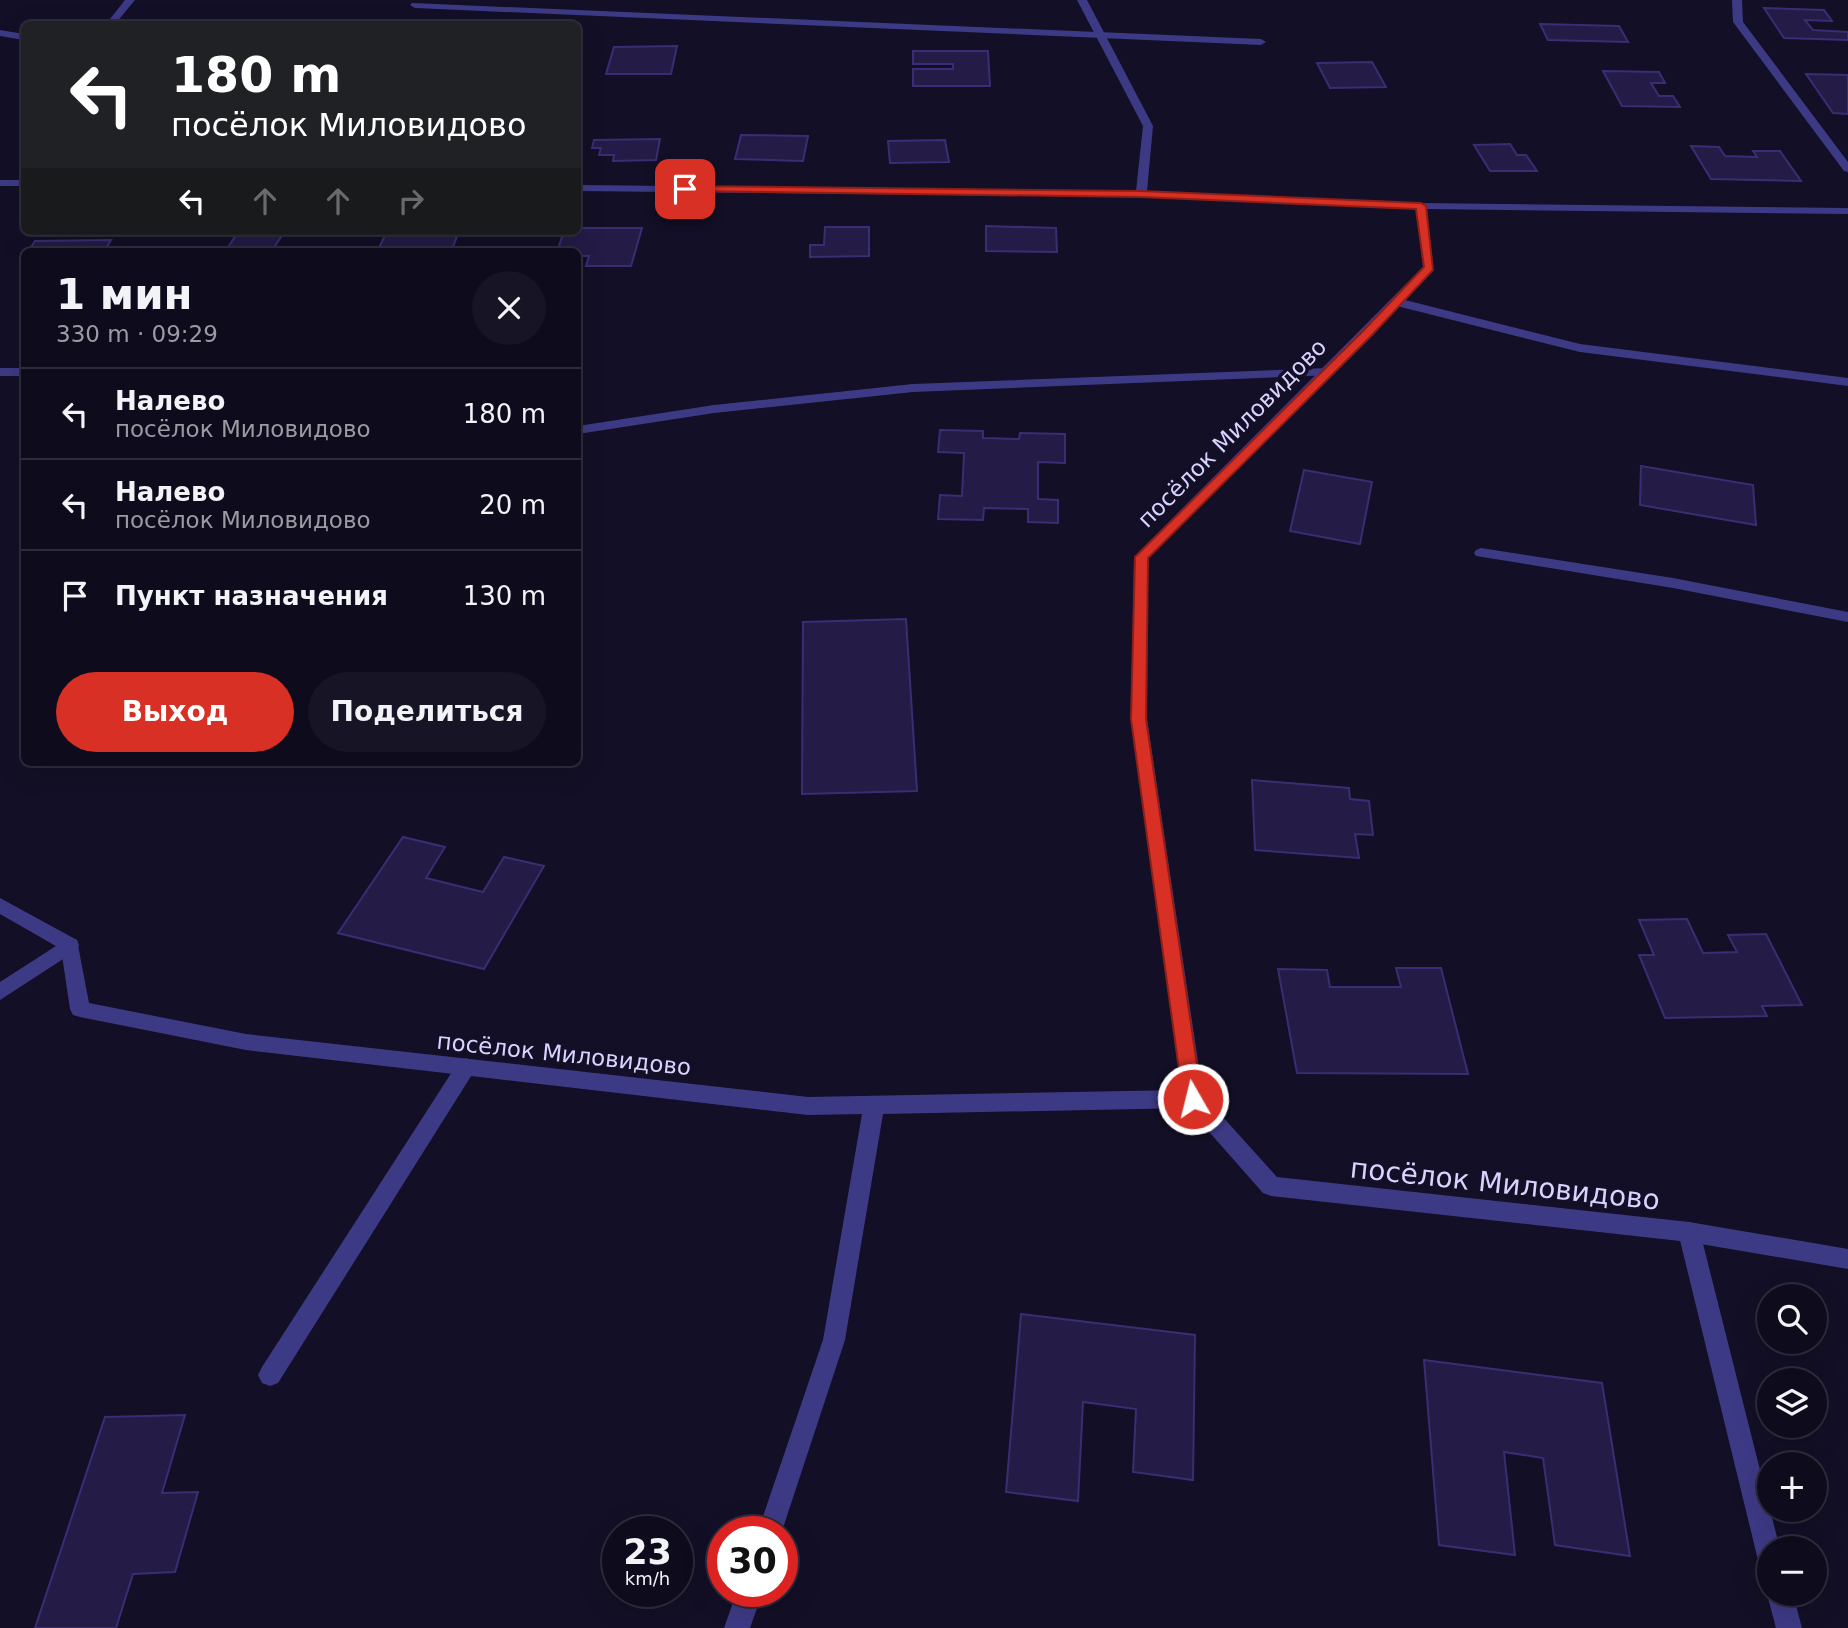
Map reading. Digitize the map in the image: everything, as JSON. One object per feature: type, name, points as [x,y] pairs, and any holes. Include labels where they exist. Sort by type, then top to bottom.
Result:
[{"type":"street","points":[[112,21],[130,0]]},
{"type":"street","points":[[1082,0],[1148,126],[1141,194]]},
{"type":"street","points":[[1737,0],[1738,22],[1848,169]]},
{"type":"street","points":[[415,5],[1261,42]]},
{"type":"street","points":[[0,33],[21,36]]},
{"type":"street","points":[[0,183],[21,183]]},
{"type":"street","points":[[581,188],[1141,194],[1421,206],[1848,211]]},
{"type":"street","name":"посёлок Миловидово","points":[[1421,206],[1429,268],[1141,557],[1139,719],[1193,1099],[1271,1186],[1689,1232],[1848,1259]]},
{"type":"street","points":[[1397,302],[1580,348],[1848,382]]},
{"type":"street","points":[[0,372],[21,372]]},
{"type":"street","points":[[581,430],[714,410],[913,388],[1328,372]]},
{"type":"street","points":[[1481,553],[1673,583],[1848,617]]},
{"type":"street","points":[[0,905],[70,945],[0,992]]},
{"type":"street","name":"посёлок Миловидово","points":[[70,945],[79,1009],[246,1042],[808,1106],[1193,1099]]},
{"type":"street","points":[[270,1375],[466,1067]]},
{"type":"street","points":[[775,1516],[834,1340],[874,1105]]},
{"type":"street","points":[[1689,1232],[1764,1536]]},
{"type":"street","points":[[1783,1606],[1789,1628]]},
{"type":"street","points":[[737,1628],[744,1607]]},
{"type":"building","points":[[1764,8],[1824,10],[1832,21],[1805,20],[1813,30],[1848,32],[1848,40],[1784,38]]},
{"type":"building","points":[[1540,24],[1619,26],[1628,42],[1548,40]]},
{"type":"building","points":[[677,46],[671,74],[606,74],[614,47]]},
{"type":"building","points":[[913,51],[988,51],[990,86],[913,86],[913,69],[953,69],[953,64],[913,64]]},
{"type":"building","points":[[1372,62],[1386,87],[1330,88],[1317,63]]},
{"type":"building","points":[[1603,71],[1659,72],[1665,83],[1651,83],[1659,96],[1673,96],[1680,107],[1622,106]]},
{"type":"building","points":[[1806,74],[1848,75],[1848,114],[1833,113]]},
{"type":"building","points":[[741,135],[808,136],[803,161],[735,159]]},
{"type":"building","points":[[660,139],[656,160],[613,161],[614,155],[599,155],[601,148],[592,148],[594,140]]},
{"type":"building","points":[[945,140],[949,162],[890,163],[888,141]]},
{"type":"building","points":[[1510,144],[1517,155],[1526,155],[1537,171],[1490,171],[1474,145]]},
{"type":"building","points":[[1691,146],[1719,147],[1725,156],[1757,157],[1753,151],[1780,151],[1801,181],[1711,179]]},
{"type":"building","points":[[986,226],[1056,228],[1057,252],[986,251]]},
{"type":"building","points":[[825,227],[869,227],[869,256],[810,257],[810,245],[824,245]]},
{"type":"building","points":[[581,228],[642,228],[631,266],[586,266],[589,256],[581,256],[581,248],[558,248],[563,235],[581,235]]},
{"type":"building","points":[[236,235],[282,235],[274,248],[216,248],[228,247]]},
{"type":"building","points":[[385,235],[457,235],[453,248],[379,248]]},
{"type":"building","points":[[111,240],[106,248],[31,248],[35,241]]},
{"type":"building","points":[[940,430],[983,431],[983,438],[1019,439],[1020,433],[1065,434],[1065,463],[1038,462],[1038,499],[1058,500],[1058,523],[1028,522],[1028,509],[984,508],[983,520],[938,519],[940,495],[962,496],[964,453],[938,452]]},
{"type":"building","points":[[1641,466],[1753,485],[1756,525],[1640,505]]},
{"type":"building","points":[[1304,470],[1372,482],[1360,544],[1290,531]]},
{"type":"building","points":[[906,619],[917,791],[802,794],[803,622]]},
{"type":"building","points":[[1252,780],[1349,788],[1350,799],[1369,801],[1373,835],[1355,834],[1359,858],[1255,850]]},
{"type":"building","points":[[403,837],[445,847],[426,878],[483,892],[504,857],[544,866],[484,969],[338,933]]},
{"type":"building","points":[[1687,919],[1703,953],[1737,952],[1728,935],[1766,934],[1802,1005],[1762,1006],[1767,1016],[1665,1018],[1639,955],[1654,955],[1639,920]]},
{"type":"building","points":[[1396,968],[1441,968],[1468,1074],[1297,1073],[1278,969],[1327,970],[1330,987],[1401,987]]},
{"type":"building","points":[[1021,1314],[1195,1335],[1193,1480],[1133,1472],[1136,1409],[1083,1402],[1078,1501],[1006,1492]]},
{"type":"building","points":[[1424,1360],[1602,1383],[1630,1556],[1555,1545],[1543,1458],[1504,1452],[1515,1555],[1439,1545]]},
{"type":"building","points":[[185,1415],[162,1493],[198,1492],[175,1572],[133,1574],[116,1628],[35,1628],[105,1417]]},
{"type":"route","points":[[685,189],[1141,194],[1421,206],[1429,268],[1141,557],[1139,719],[1193,1099]]}]
